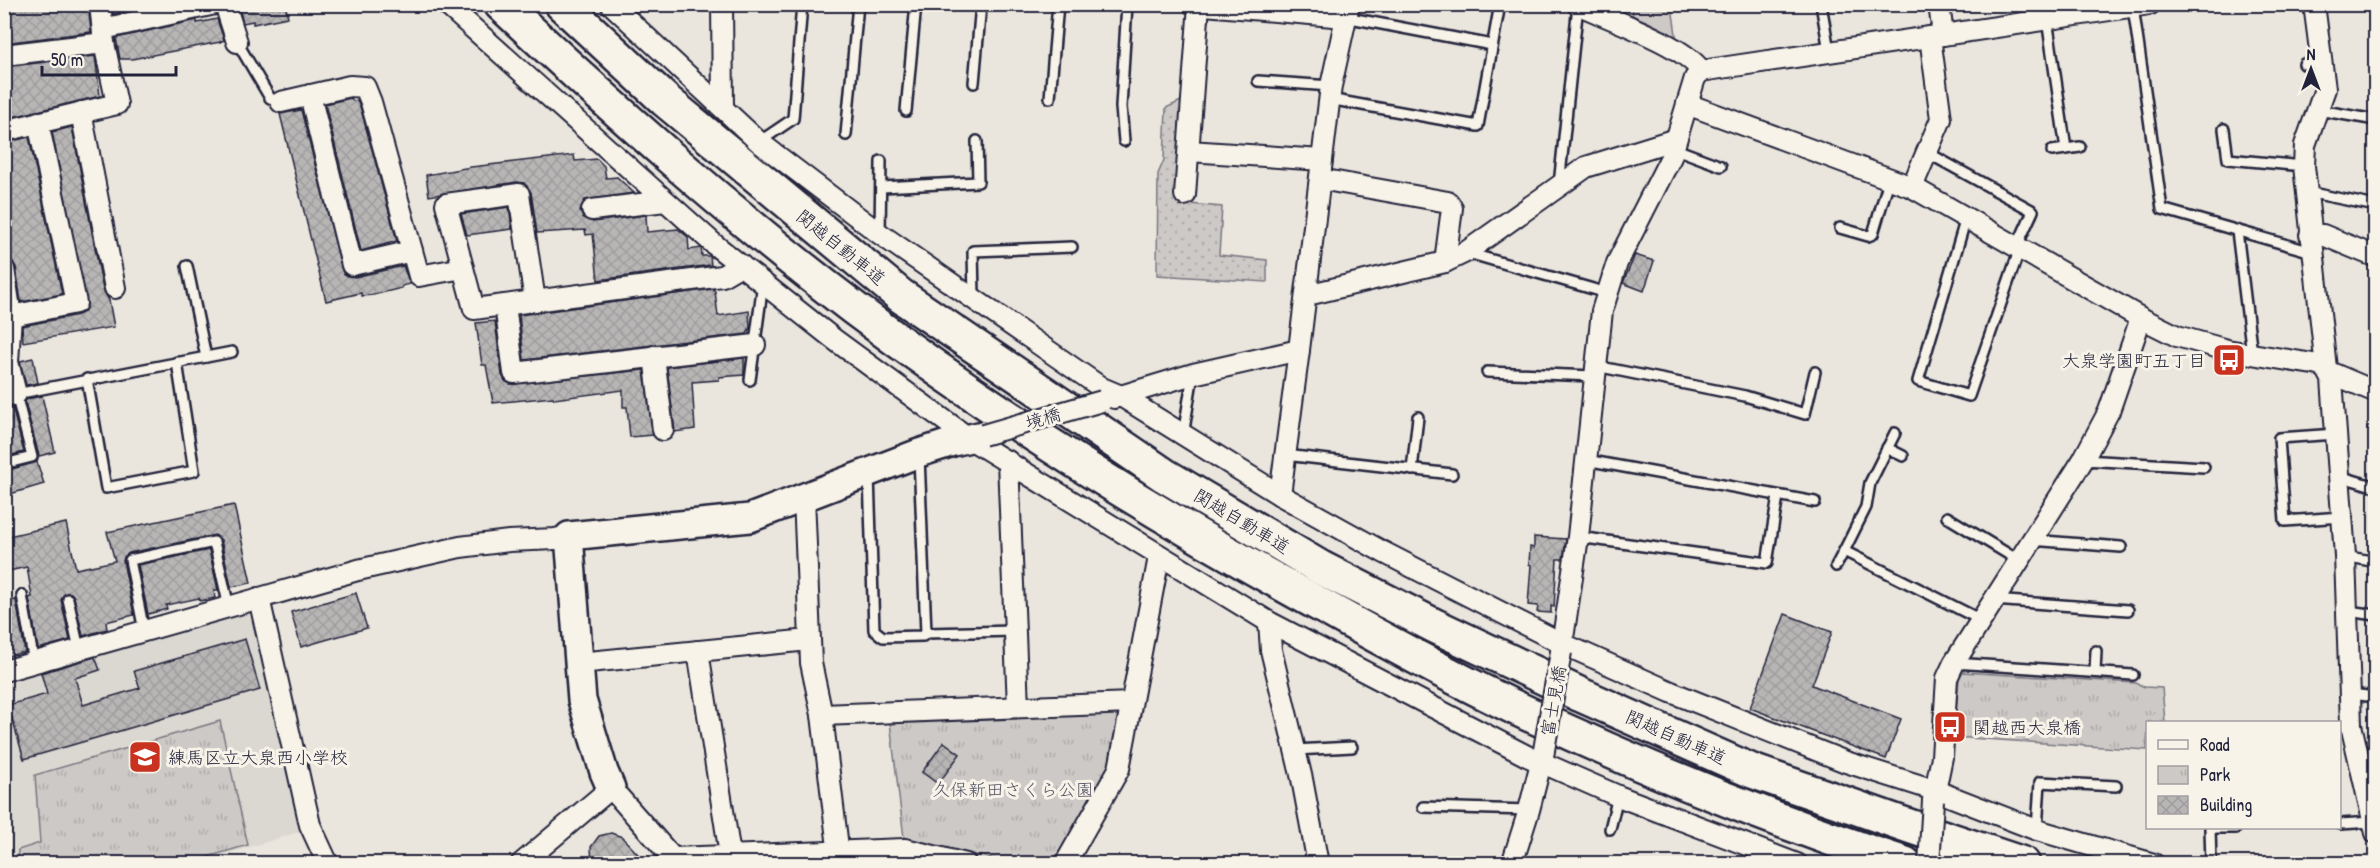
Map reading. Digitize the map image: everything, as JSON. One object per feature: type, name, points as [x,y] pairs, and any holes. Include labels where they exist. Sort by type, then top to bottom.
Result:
[{"type":"highway","name":"関越自動車道","points":[[501,4],[632,125],[783,253],[857,310],[1001,413],[1121,491],[1254,569],[1517,708],[1737,803],[1905,864]]},
{"type":"highway","name":"関越自動車道","points":[[562,4],[665,100],[901,296],[1164,475],[1321,568],[1435,626],[1581,695],[1752,771],[2023,864]]},
{"type":"street","points":[[4,131],[117,104],[100,4]]},
{"type":"street","points":[[4,55],[104,36],[215,4]]},
{"type":"street","points":[[225,4],[237,42]]},
{"type":"street","points":[[446,4],[665,201],[741,266],[835,340],[977,437],[1008,461],[1159,557],[1269,622],[1618,796],[1797,864]]},
{"type":"street","points":[[611,4],[759,142],[880,234],[1102,388],[1112,399],[1183,436],[1280,495],[1562,648],[1934,795],[2037,830],[2154,864]]},
{"type":"street","points":[[722,4],[723,108]]},
{"type":"street","points":[[1193,4],[1347,11],[1330,92],[1307,295],[1280,495]]},
{"type":"street","points":[[1912,187],[1941,119],[1936,36],[1939,4]]},
{"type":"street","points":[[2314,4],[2313,63],[2325,89],[2305,145],[2304,166],[2311,244],[2328,370],[2332,379],[2348,611],[2350,694],[2346,734],[2368,771],[2374,828]]},
{"type":"street","points":[[1185,195],[1199,5]]},
{"type":"street","points":[[1577,5],[1673,47],[1695,61],[1701,71],[2141,6]]},
{"type":"street","name":"富士見橋","points":[[1512,864],[1543,757],[1562,648],[1578,537],[1602,311],[1617,263],[1656,188],[1674,143],[1695,78],[1701,71]]},
{"type":"street","points":[[281,102],[350,86],[365,87],[419,276],[463,268]]},
{"type":"street","points":[[309,95],[352,266],[412,252]]},
{"type":"street","points":[[1687,104],[1912,187],[2141,318],[2177,336],[2227,350],[2319,364],[2376,392]]},
{"type":"street","points":[[81,112],[115,288]]},
{"type":"street","points":[[8,322],[76,303],[38,122]]},
{"type":"street","points":[[1307,295],[1444,262],[1466,252],[1586,168],[1674,143]]},
{"type":"street","points":[[1189,152],[1321,169],[1448,202],[1452,208],[1444,262]]},
{"type":"street","points":[[535,301],[519,194],[446,204],[474,309],[505,305],[535,301],[722,276],[741,266]]},
{"type":"street","points":[[592,210],[665,201]]},
{"type":"street","points":[[2311,244],[2323,236],[2376,257]]},
{"type":"street","points":[[4,269],[10,395]]},
{"type":"street","points":[[505,305],[514,373],[755,345]]},
{"type":"street","points":[[1929,864],[1934,795],[1942,757],[1947,678],[1993,600],[2083,460],[2109,411],[2141,318]]},
{"type":"street","name":"境橋","points":[[977,437],[1193,374],[1299,350]]},
{"type":"street","points":[[654,356],[663,430]]},
{"type":"street","points":[[4,671],[358,570],[460,547],[750,518],[919,453],[977,437]]},
{"type":"street","points":[[1008,461],[1018,707]]},
{"type":"street","points":[[804,497],[811,663],[822,714],[840,857]]},
{"type":"street","points":[[569,536],[582,700],[586,717],[611,788],[676,861],[730,855],[840,857],[905,849],[927,859],[966,864]]},
{"type":"street","points":[[1065,864],[1119,769],[1159,557]]},
{"type":"street","points":[[260,598],[310,825],[328,864]]},
{"type":"street","points":[[1269,622],[1271,650],[1302,779],[1318,864]]},
{"type":"street","points":[[579,663],[809,640]]},
{"type":"street","points":[[698,651],[730,855]]},
{"type":"street","points":[[822,714],[1131,703]]},
{"type":"street","points":[[521,864],[611,788]]},
{"type":"lane","points":[[759,142],[793,119],[802,4]]},
{"type":"lane","points":[[846,135],[858,4]]},
{"type":"lane","points":[[906,111],[916,4]]},
{"type":"lane","points":[[974,84],[981,4]]},
{"type":"lane","points":[[1050,98],[1058,4]]},
{"type":"lane","points":[[1124,141],[1121,107],[1127,4]]},
{"type":"lane","points":[[1258,81],[1330,92],[1478,126],[1500,4]]},
{"type":"lane","points":[[1821,4],[1829,51]]},
{"type":"lane","points":[[1559,187],[1577,5]]},
{"type":"lane","points":[[2141,6],[2162,209],[2237,231],[2311,244]]},
{"type":"lane","points":[[1347,11],[1492,45]]},
{"type":"lane","points":[[2047,19],[2066,149]]},
{"type":"lane","points":[[237,42],[270,98],[281,102]]},
{"type":"lane","points":[[2318,110],[2376,120]]},
{"type":"lane","points":[[2224,129],[2228,159],[2304,166]]},
{"type":"lane","points":[[882,187],[978,182],[977,141]]},
{"type":"lane","points":[[1674,143],[1721,166]]},
{"type":"lane","points":[[2052,152],[2080,147]]},
{"type":"lane","points":[[1928,153],[2033,211],[1969,396],[1918,381],[1966,218]]},
{"type":"lane","points":[[880,234],[881,161]]},
{"type":"lane","points":[[1840,228],[1868,236],[1873,234],[1890,177]]},
{"type":"lane","points":[[2306,192],[2376,206]]},
{"type":"lane","points":[[2237,231],[2252,354]]},
{"type":"lane","points":[[974,298],[973,251],[1071,247]]},
{"type":"lane","points":[[1466,252],[1607,293]]},
{"type":"lane","points":[[187,266],[206,357]]},
{"type":"lane","points":[[750,380],[763,283]]},
{"type":"lane","points":[[4,464],[32,457],[10,395],[232,352]]},
{"type":"lane","points":[[87,379],[106,488],[194,471],[177,363]]},
{"type":"lane","points":[[1487,372],[1595,371],[1745,396],[1805,414],[1815,372]]},
{"type":"lane","points":[[1183,436],[1193,374]]},
{"type":"lane","points":[[1412,470],[1418,417]]},
{"type":"lane","points":[[1836,566],[1866,507],[1870,483],[1895,433]]},
{"type":"lane","points":[[2336,434],[2279,438],[2281,474],[2285,521],[2342,518]]},
{"type":"lane","points":[[1887,448],[1903,456]]},
{"type":"lane","points":[[919,453],[926,633]]},
{"type":"lane","points":[[1285,455],[1452,474]]},
{"type":"lane","points":[[1586,460],[1815,502]]},
{"type":"lane","points":[[2083,460],[2204,467]]},
{"type":"lane","points":[[868,472],[874,630],[883,637],[923,636],[926,633],[1015,631]]},
{"type":"lane","points":[[2339,476],[2376,487]]},
{"type":"lane","points":[[1578,537],[1767,563],[1778,496]]},
{"type":"lane","points":[[1947,517],[2018,560]]},
{"type":"lane","points":[[2031,540],[2121,547]]},
{"type":"lane","points":[[144,631],[130,560],[214,542],[229,607]]},
{"type":"lane","points":[[1844,551],[1981,620]]},
{"type":"lane","points":[[2345,556],[2376,562]]},
{"type":"lane","points":[[22,595],[34,663]]},
{"type":"lane","points":[[68,599],[80,649]]},
{"type":"lane","points":[[1993,600],[2128,610]]},
{"type":"lane","points":[[2348,611],[2376,615]]},
{"type":"lane","points":[[2095,672],[2096,651]]},
{"type":"lane","points":[[1954,663],[2133,675]]},
{"type":"lane","points":[[2350,694],[2376,697]]},
{"type":"lane","points":[[1294,750],[1352,747]]},
{"type":"lane","points":[[2037,830],[2040,782],[2116,786]]},
{"type":"lane","points":[[1610,829],[1618,796]]},
{"type":"lane","points":[[1423,807],[1529,810]]},
{"type":"lane","points":[[2341,824],[2374,828]]},
{"type":"lane","points":[[2210,829],[2211,864]]},
{"type":"shaded area","name":"練馬区立大泉西小学校","points":[[253,611],[302,831],[198,863],[5,863],[4,682],[129,642]]},
{"type":"green space","points":[[1632,5],[1678,5],[1672,6],[1677,42],[1633,18]]},
{"type":"green space","points":[[1181,101],[1179,203],[1222,207],[1219,255],[1267,260],[1267,282],[1157,275],[1158,174],[1164,160],[1166,108]]},
{"type":"green space","points":[[1962,672],[2136,683],[2145,687],[2162,688],[2165,721],[2146,721],[2146,750],[1954,737],[1959,679]]},
{"type":"green space","name":"久保新田さくら公園","points":[[1114,712],[1121,718],[1110,767],[1055,864],[1010,863],[904,838],[890,722]]},
{"type":"green space","points":[[220,721],[248,845],[187,863],[17,863],[18,850],[40,843],[35,775]]},
{"type":"building","points":[[4,4],[88,4],[91,32],[4,43]]},
{"type":"building","points":[[112,4],[158,4],[113,14]]},
{"type":"building","points":[[238,4],[285,4],[288,17],[253,24],[253,21],[243,23]]},
{"type":"building","points":[[217,19],[224,40],[220,42],[132,59],[120,59],[116,38],[197,20],[197,23]]},
{"type":"building","points":[[95,56],[100,96],[4,119],[4,67]]},
{"type":"building","points":[[351,98],[353,101],[357,100],[360,106],[397,241],[361,251],[325,104]]},
{"type":"building","points":[[301,110],[343,273],[355,277],[403,266],[410,284],[373,295],[362,296],[361,293],[326,301],[280,114]]},
{"type":"building","points":[[72,127],[103,290],[109,300],[114,327],[23,342],[22,326],[78,315],[84,312],[87,306],[52,132]]},
{"type":"building","points":[[29,137],[62,294],[21,302],[16,267],[11,260],[4,226],[4,143]]},
{"type":"building","points":[[574,155],[575,161],[597,159],[604,166],[606,178],[617,177],[634,193],[585,200],[580,211],[583,218],[593,222],[646,215],[647,232],[678,229],[688,237],[689,250],[701,248],[702,256],[710,256],[711,265],[598,280],[593,234],[586,235],[585,230],[537,233],[531,192],[524,183],[517,182],[429,196],[426,175],[471,167]]},
{"type":"building","points":[[509,207],[512,229],[467,235],[461,214]]},
{"type":"building","points":[[1635,255],[1654,261],[1644,291],[1623,283]]},
{"type":"building","points":[[713,289],[718,316],[749,311],[750,327],[747,334],[524,360],[519,315]]},
{"type":"building","points":[[495,321],[502,375],[510,384],[644,370],[653,435],[630,437],[627,407],[623,407],[623,390],[554,399],[553,397],[493,403],[486,365],[482,365],[476,323]]},
{"type":"building","points":[[33,358],[38,383],[26,385],[20,361]]},
{"type":"building","points":[[744,358],[744,375],[692,382],[695,429],[675,432],[667,367]]},
{"type":"building","points":[[42,396],[55,452],[39,456],[25,402],[27,399]]},
{"type":"building","points":[[12,407],[24,452],[4,457],[4,408]]},
{"type":"building","points":[[37,462],[44,484],[10,494],[5,471]]},
{"type":"building","points":[[234,505],[251,583],[231,587],[221,540],[215,535],[129,553],[123,561],[134,615],[106,622],[107,629],[83,636],[74,597],[71,593],[66,593],[61,600],[70,640],[38,649],[29,598],[32,597],[27,567],[4,572],[4,537],[66,523],[76,569],[115,561],[107,532]]},
{"type":"building","points":[[1534,537],[1566,539],[1563,559],[1557,559],[1554,607],[1551,606],[1551,613],[1537,612],[1538,606],[1528,605],[1530,547],[1534,548]]},
{"type":"building","points":[[209,550],[218,590],[214,590],[215,598],[200,601],[199,598],[166,605],[167,609],[148,614],[138,565]]},
{"type":"building","points":[[356,593],[367,628],[301,647],[291,612]]},
{"type":"building","points":[[16,600],[25,652],[4,657],[4,601]]},
{"type":"building","points":[[1785,614],[1832,632],[1812,685],[1901,719],[1886,759],[1750,708]]},
{"type":"building","points":[[245,639],[260,690],[24,759],[8,705],[47,694],[41,673],[95,657],[100,670],[75,678],[83,705],[140,688],[134,671]]},
{"type":"building","points":[[944,742],[960,754],[938,784],[922,772]]},
{"type":"building","points":[[611,833],[622,837],[647,864],[592,864],[591,847],[599,836]]},
{"type":"place","name":"大泉学園町五丁目","points":[[2229,360]]},
{"type":"place","name":"関越西大泉橋","points":[[1950,727]]},
{"type":"place","name":"練馬区立大泉西小学校","points":[[145,757]]}]
